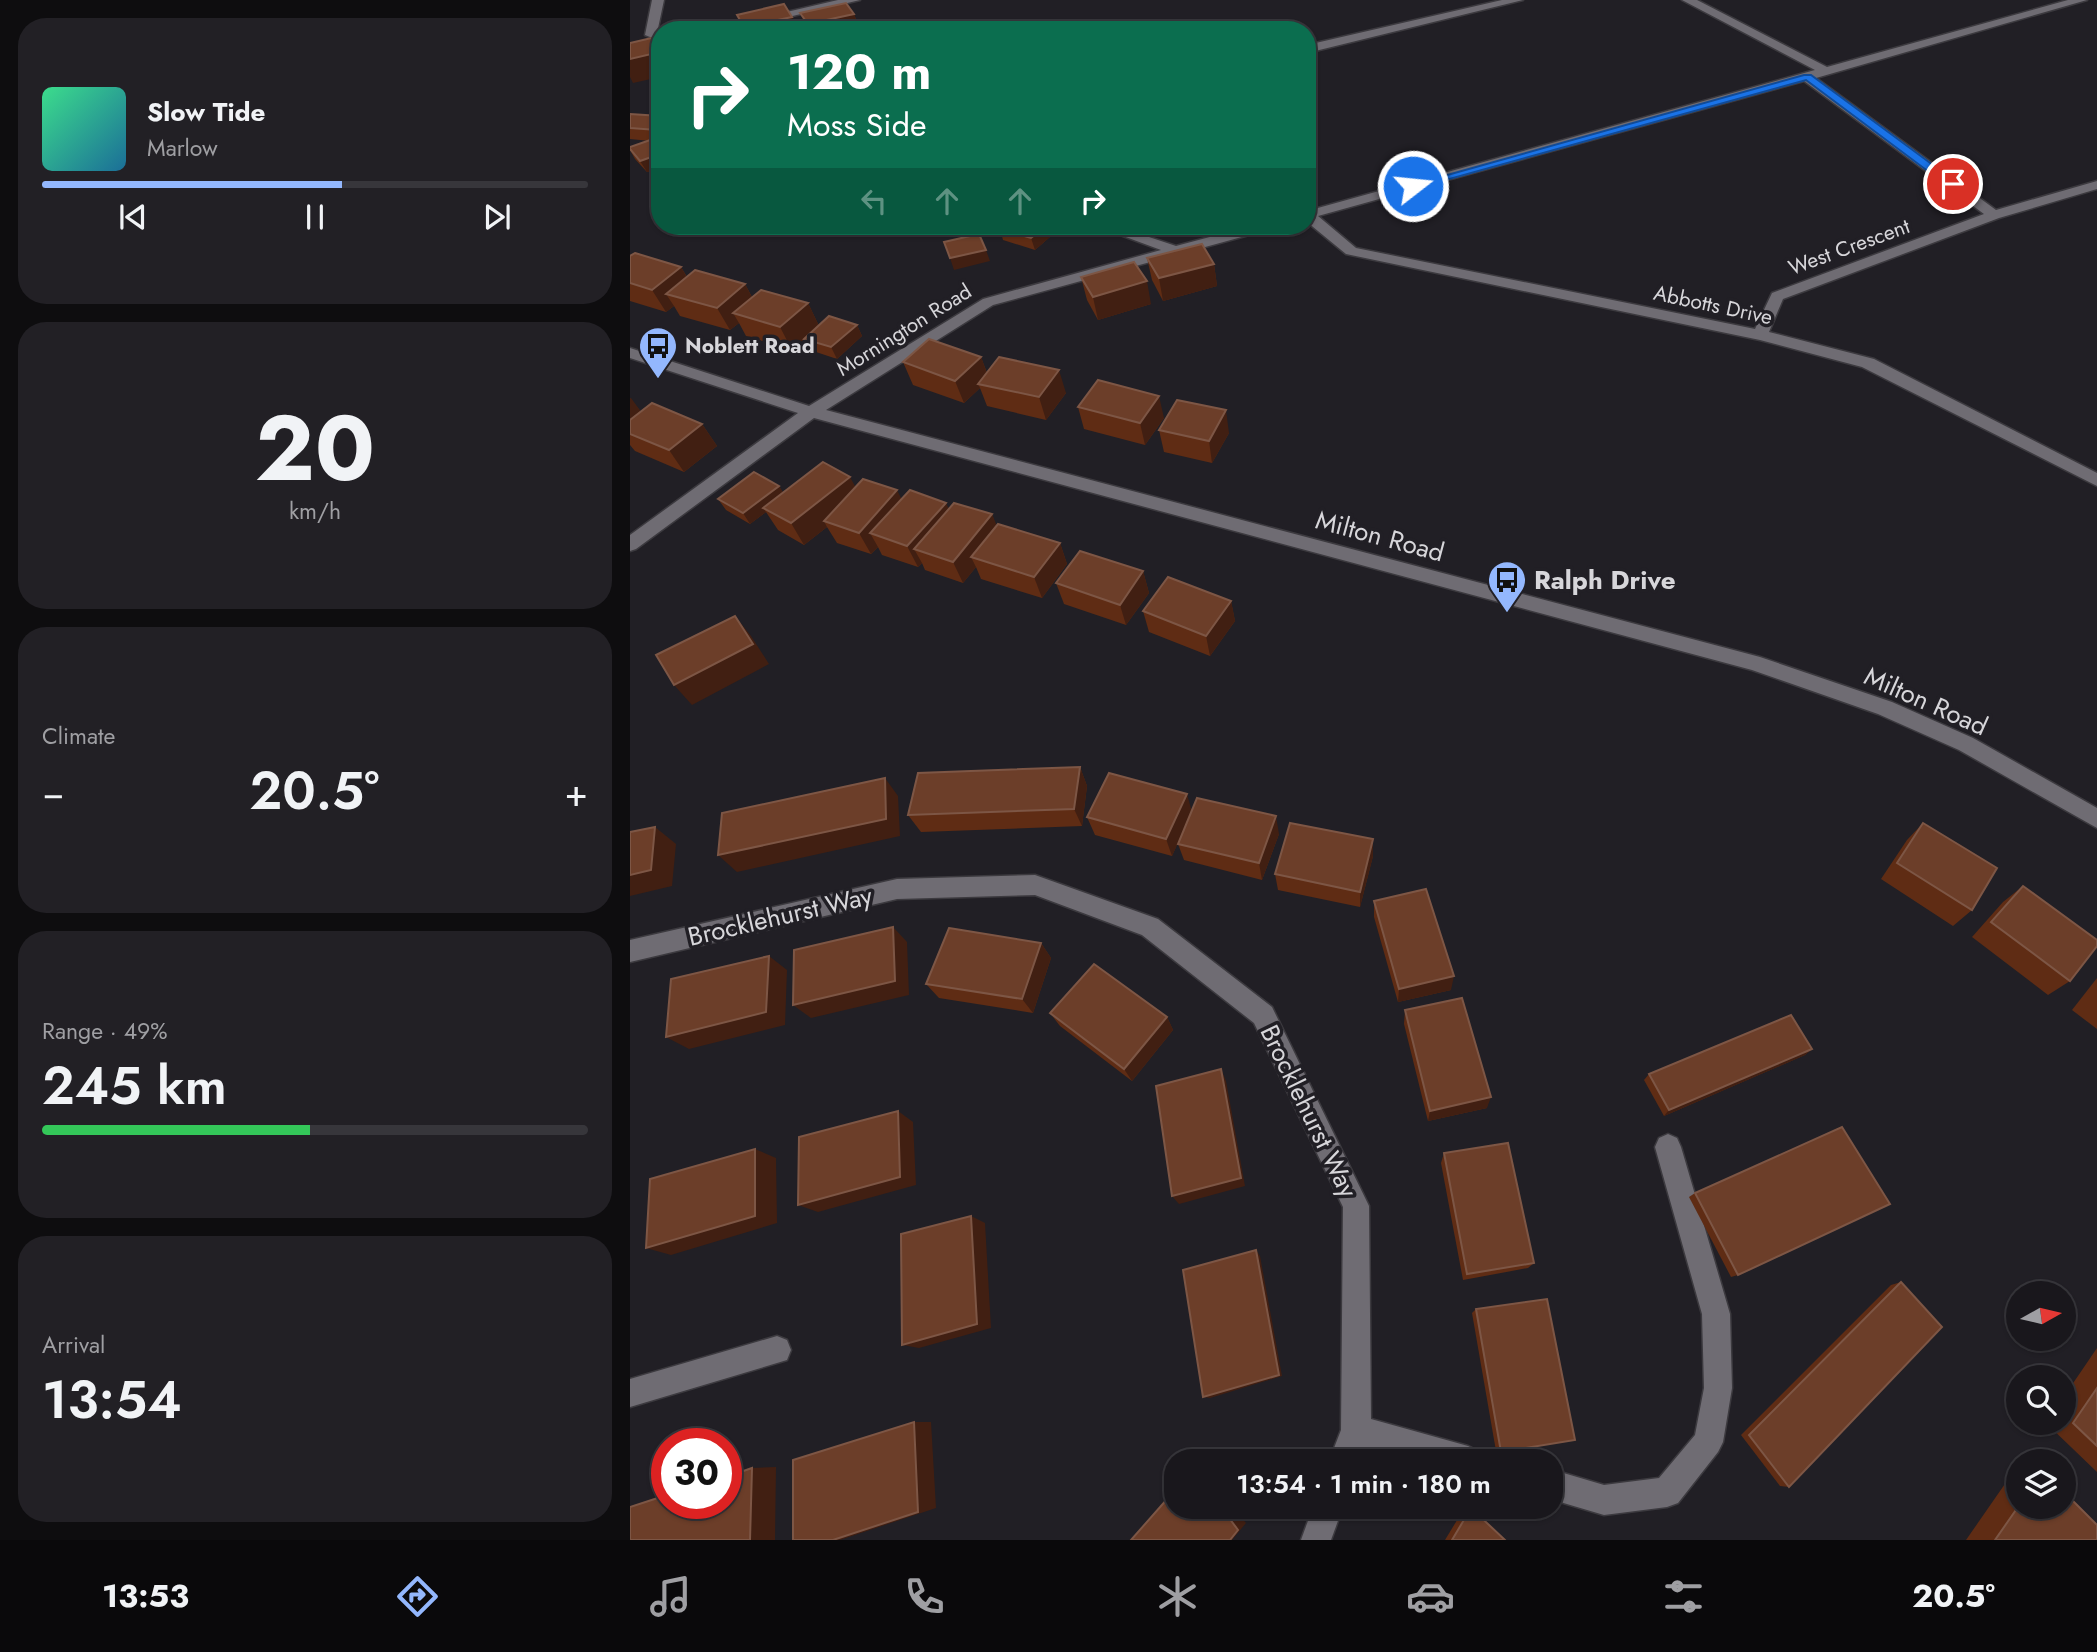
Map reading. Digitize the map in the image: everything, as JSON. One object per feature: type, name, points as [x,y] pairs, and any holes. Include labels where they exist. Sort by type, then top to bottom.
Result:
[{"type":"street","points":[[656,21],[658,0]]},
{"type":"street","points":[[757,21],[854,0]]},
{"type":"street","points":[[1316,47],[1517,0]]},
{"type":"street","points":[[1688,0],[1826,71]]},
{"type":"street","points":[[1316,213],[2081,0]]},
{"type":"street","points":[[1807,77],[1994,215]]},
{"type":"street","name":"West Crescent","points":[[1760,335],[1777,296],[1994,215],[2097,185]]},
{"type":"street","name":"Abbotts Drive","points":[[1316,222],[1351,251],[1760,335],[1868,363],[2097,480]]},
{"type":"street","points":[[1130,235],[1174,250]]},
{"type":"street","name":"Mornington Road","points":[[811,412],[988,302],[1232,235]]},
{"type":"street","name":"Milton Road","points":[[630,353],[811,412],[1753,663],[1885,708],[1954,739],[2097,819]]},
{"type":"street","points":[[630,544],[811,412]]},
{"type":"street","name":"Brocklehurst Way","points":[[630,951],[897,890],[1035,885],[1150,927],[1263,1016],[1356,1206],[1356,1430],[1349,1449]]},
{"type":"street","points":[[1563,1489],[1604,1500],[1667,1492],[1708,1442],[1718,1388],[1716,1314],[1668,1147]]},
{"type":"street","points":[[630,1393],[777,1350]]},
{"type":"street","points":[[1356,1430],[1425,1449]]},
{"type":"street","points":[[1317,1540],[1324,1519]]},
{"type":"building","points":[[846,3],[854,14],[822,21],[806,21],[800,13]]},
{"type":"building","points":[[784,4],[792,17],[773,21],[740,21],[737,15]]},
{"type":"building","points":[[651,38],[651,54],[630,59],[630,43]]},
{"type":"building","points":[[630,114],[651,115],[651,130],[630,128]]},
{"type":"building","points":[[651,140],[651,157],[640,161],[630,147]]},
{"type":"building","points":[[979,235],[986,250],[950,258],[944,242]]},
{"type":"building","points":[[1202,244],[1214,264],[1159,278],[1147,258]]},
{"type":"building","points":[[635,253],[681,267],[652,290],[630,283],[630,256]]},
{"type":"building","points":[[1134,262],[1147,281],[1093,297],[1081,277]]},
{"type":"building","points":[[695,270],[745,284],[717,308],[666,294]]},
{"type":"building","points":[[761,290],[808,303],[780,327],[733,313]]},
{"type":"building","points":[[829,316],[857,325],[831,347],[804,339]]},
{"type":"building","points":[[929,339],[981,357],[955,381],[903,362]]},
{"type":"building","points":[[999,357],[1059,370],[1039,397],[978,384]]},
{"type":"building","points":[[1098,380],[1159,396],[1140,423],[1078,407]]},
{"type":"building","points":[[1177,400],[1226,410],[1209,441],[1159,430]]},
{"type":"building","points":[[652,403],[702,424],[669,450],[630,434],[630,420]]},
{"type":"building","points":[[823,462],[850,477],[791,523],[763,508]]},
{"type":"building","points":[[754,472],[779,486],[743,513],[718,499]]},
{"type":"building","points":[[863,479],[897,490],[859,533],[824,521]]},
{"type":"building","points":[[910,490],[946,503],[907,546],[870,533]]},
{"type":"building","points":[[954,503],[992,514],[953,562],[914,549]]},
{"type":"building","points":[[998,524],[1060,543],[1034,577],[971,557]]},
{"type":"building","points":[[1080,551],[1143,571],[1120,605],[1056,583]]},
{"type":"building","points":[[1168,577],[1231,601],[1206,636],[1143,611]]},
{"type":"building","points":[[735,616],[753,644],[674,685],[656,655]]},
{"type":"building","points":[[1080,767],[1074,809],[908,815],[918,773]]},
{"type":"building","points":[[1109,773],[1187,794],[1166,839],[1087,817]]},
{"type":"building","points":[[885,778],[886,819],[718,855],[722,813]]},
{"type":"building","points":[[1197,798],[1276,816],[1259,863],[1178,844]]},
{"type":"building","points":[[1290,823],[1373,839],[1360,892],[1275,874]]},
{"type":"building","points":[[1923,823],[1997,868],[1972,910],[1897,863]]},
{"type":"building","points":[[655,827],[651,870],[630,875],[630,832]]},
{"type":"building","points":[[2023,886],[2097,940],[2097,946],[2070,981],[1991,922]]},
{"type":"building","points":[[1426,889],[1454,976],[1399,989],[1374,901]]},
{"type":"building","points":[[893,927],[895,981],[793,1005],[794,950]]},
{"type":"building","points":[[949,928],[1041,943],[1022,999],[926,984]]},
{"type":"building","points":[[769,956],[766,1012],[666,1037],[671,979]]},
{"type":"building","points":[[1094,964],[1167,1017],[1124,1069],[1050,1013]]},
{"type":"building","points":[[1462,998],[1491,1097],[1430,1111],[1405,1010]]},
{"type":"building","points":[[1791,1015],[1812,1049],[1669,1110],[1649,1074]]},
{"type":"building","points":[[1221,1069],[1241,1178],[1172,1196],[1156,1086]]},
{"type":"building","points":[[898,1111],[900,1177],[798,1205],[799,1137]]},
{"type":"building","points":[[1842,1127],[1890,1204],[1738,1275],[1695,1193]]},
{"type":"building","points":[[1508,1143],[1534,1263],[1467,1274],[1444,1153]]},
{"type":"building","points":[[755,1149],[755,1216],[646,1248],[650,1179]]},
{"type":"building","points":[[971,1216],[977,1324],[902,1345],[901,1234]]},
{"type":"building","points":[[1256,1250],[1279,1375],[1203,1397],[1183,1270]]},
{"type":"building","points":[[1901,1282],[1942,1327],[1789,1487],[1749,1435]]},
{"type":"building","points":[[1547,1299],[1575,1440],[1520,1449],[1500,1449],[1476,1309]]},
{"type":"building","points":[[2097,1388],[2097,1446],[2076,1426],[2076,1419]]},
{"type":"building","points":[[914,1422],[918,1512],[833,1540],[793,1540],[793,1460]]},
{"type":"building","points":[[752,1468],[750,1540],[630,1540],[630,1507],[651,1500],[651,1519],[742,1519],[742,1471]]},
{"type":"building","points":[[1164,1503],[1164,1519],[1230,1519],[1238,1530],[1230,1540],[1131,1540]]},
{"type":"building","points":[[2076,1504],[2097,1525],[2097,1540],[1995,1540],[2010,1519],[2076,1519]]},
{"type":"building","points":[[1464,1519],[1483,1519],[1505,1540],[1452,1540]]},
{"type":"place","name":"Noblett Road","points":[[658,380]]},
{"type":"place","name":"Ralph Drive","points":[[1507,614]]},
{"type":"route","points":[[1413,186],[1807,77],[1953,184]]}]
